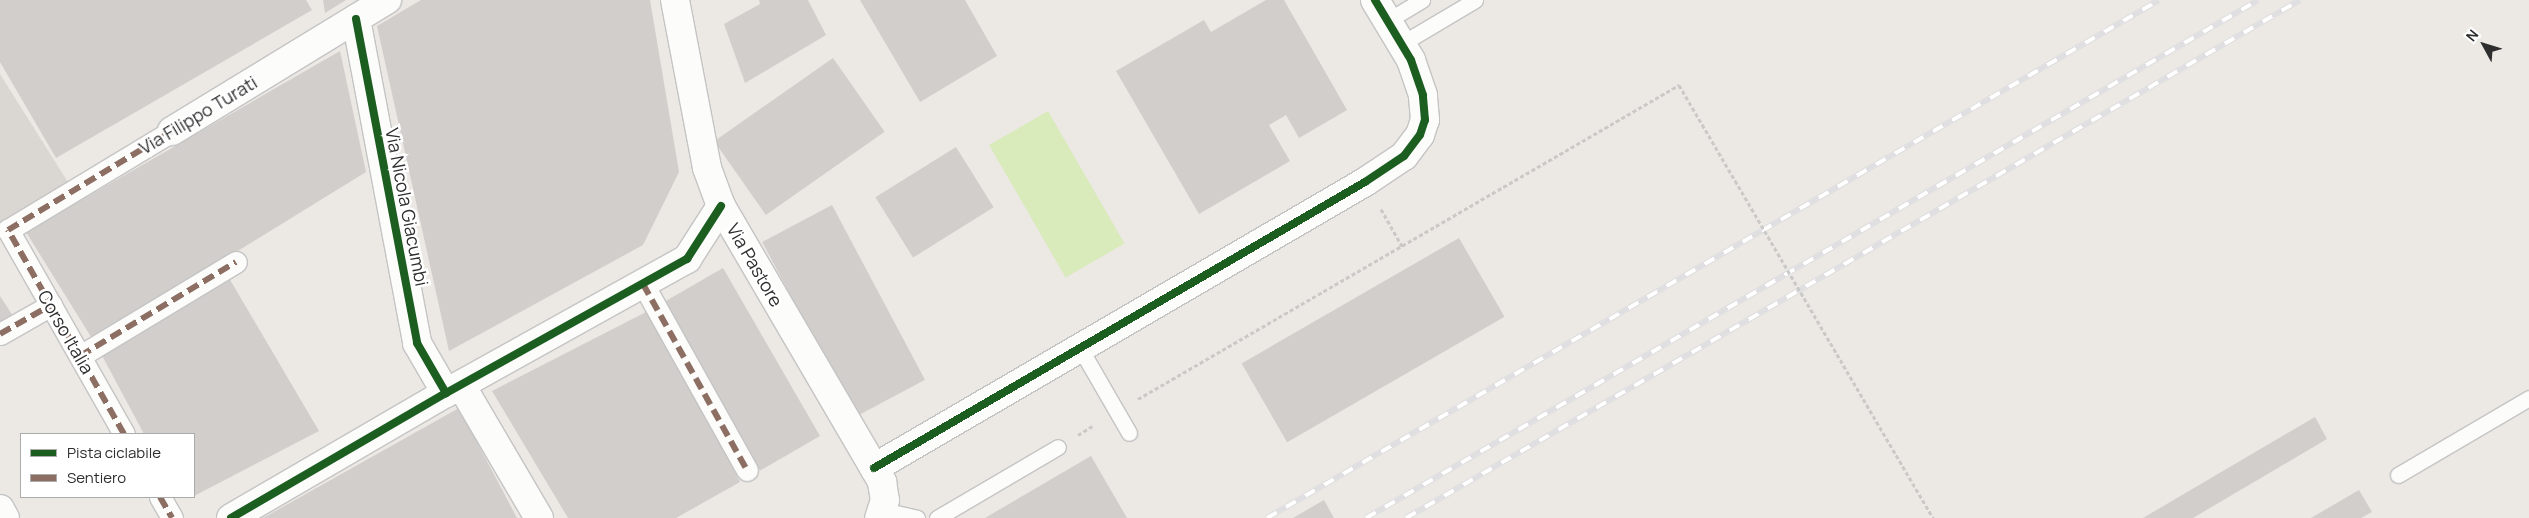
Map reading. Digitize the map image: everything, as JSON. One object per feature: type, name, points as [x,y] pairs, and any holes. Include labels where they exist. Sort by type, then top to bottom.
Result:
[{"type":"street","name":"Via Filippo Turati","points":[[8,230],[387,0]]},
{"type":"street","name":"Via Pastore","points":[[675,0],[707,168],[721,206],[874,468],[885,492],[881,514]]},
{"type":"street","points":[[874,468],[1404,156],[1420,135],[1426,110],[1419,80],[1381,10]]},
{"type":"street","name":"Via Nicola Giacumbi","points":[[356,19],[417,343],[454,389],[539,518]]},
{"type":"street","points":[[231,518],[454,389],[687,259],[721,206]]},
{"type":"street","name":"Corso Italia","points":[[8,230],[123,433]]},
{"type":"street","points":[[80,356],[236,262]]},
{"type":"street","points":[[643,284],[747,470]]},
{"type":"street","points":[[0,334],[51,305]]},
{"type":"street","points":[[161,498],[172,518]]},
{"type":"street","points":[[0,509],[5,518]]},
{"type":"lane","points":[[1381,10],[1422,0]]},
{"type":"lane","points":[[1401,44],[1475,0]]},
{"type":"lane","points":[[1080,348],[1129,433]]},
{"type":"lane","points":[[2398,475],[2529,398]]},
{"type":"lane","points":[[937,518],[1058,447]]},
{"type":"lane","points":[[881,514],[917,518]]},
{"type":"path","points":[[1128,405],[1679,84],[1933,518]]},
{"type":"path","points":[[1375,200],[1402,246]]},
{"type":"green space","points":[[1048,111],[1124,244],[1066,278],[989,145]]},
{"type":"shaded area","points":[[0,74],[71,187],[0,231]]},
{"type":"building","points":[[0,0],[306,0],[312,10],[56,158],[0,62]]},
{"type":"building","points":[[323,0],[346,0],[325,13]]},
{"type":"building","points":[[421,0],[650,0],[679,172],[643,245],[449,351],[377,26]]},
{"type":"building","points":[[759,0],[808,0],[826,35],[745,83],[724,24],[760,4]]},
{"type":"building","points":[[860,0],[965,0],[997,56],[920,102]]},
{"type":"building","points":[[1266,0],[1284,0],[1347,110],[1299,138],[1286,115],[1269,125],[1290,161],[1199,214],[1116,71],[1204,20],[1211,32]]},
{"type":"building","points":[[340,51],[366,172],[93,340],[26,232]]},
{"type":"building","points":[[833,58],[885,132],[766,215],[714,141]]},
{"type":"building","points":[[956,147],[994,207],[913,258],[875,197]]},
{"type":"building","points":[[832,205],[925,380],[855,417],[762,242]]},
{"type":"building","points":[[1459,238],[1504,317],[1287,442],[1242,364]]},
{"type":"building","points":[[723,268],[820,436],[760,471],[663,302]]},
{"type":"building","points":[[229,278],[319,431],[195,495],[195,433],[143,433],[99,350]]},
{"type":"building","points":[[0,296],[13,316],[0,324]]},
{"type":"building","points":[[650,310],[740,482],[676,518],[568,518],[492,391]]},
{"type":"building","points":[[459,408],[517,518],[263,518]]},
{"type":"building","points":[[2315,417],[2327,439],[2193,518],[2143,518]]},
{"type":"building","points":[[1091,456],[1127,518],[985,518]]},
{"type":"building","points":[[2359,490],[2372,512],[2361,518],[2311,518]]},
{"type":"building","points":[[1324,500],[1334,518],[1293,518]]},
{"type":"railway","points":[[1267,518],[2159,0]]},
{"type":"railway","points":[[1366,518],[2258,0]]},
{"type":"railway","points":[[1406,518],[2300,0]]},
{"type":"marked path","points":[[123,433],[8,230],[172,131]]},
{"type":"marked path","points":[[80,356],[236,262]]},
{"type":"marked path","points":[[643,284],[747,470]]},
{"type":"marked path","points":[[0,334],[51,305]]},
{"type":"marked path","points":[[161,498],[172,518]]},
{"type":"cycle path","points":[[874,468],[1365,182],[1404,156],[1420,135],[1425,120],[1423,95],[1411,60],[1375,0]]},
{"type":"cycle path","points":[[356,19],[417,343],[446,393]]},
{"type":"cycle path","points":[[231,518],[446,393],[687,259],[721,206]]}]
